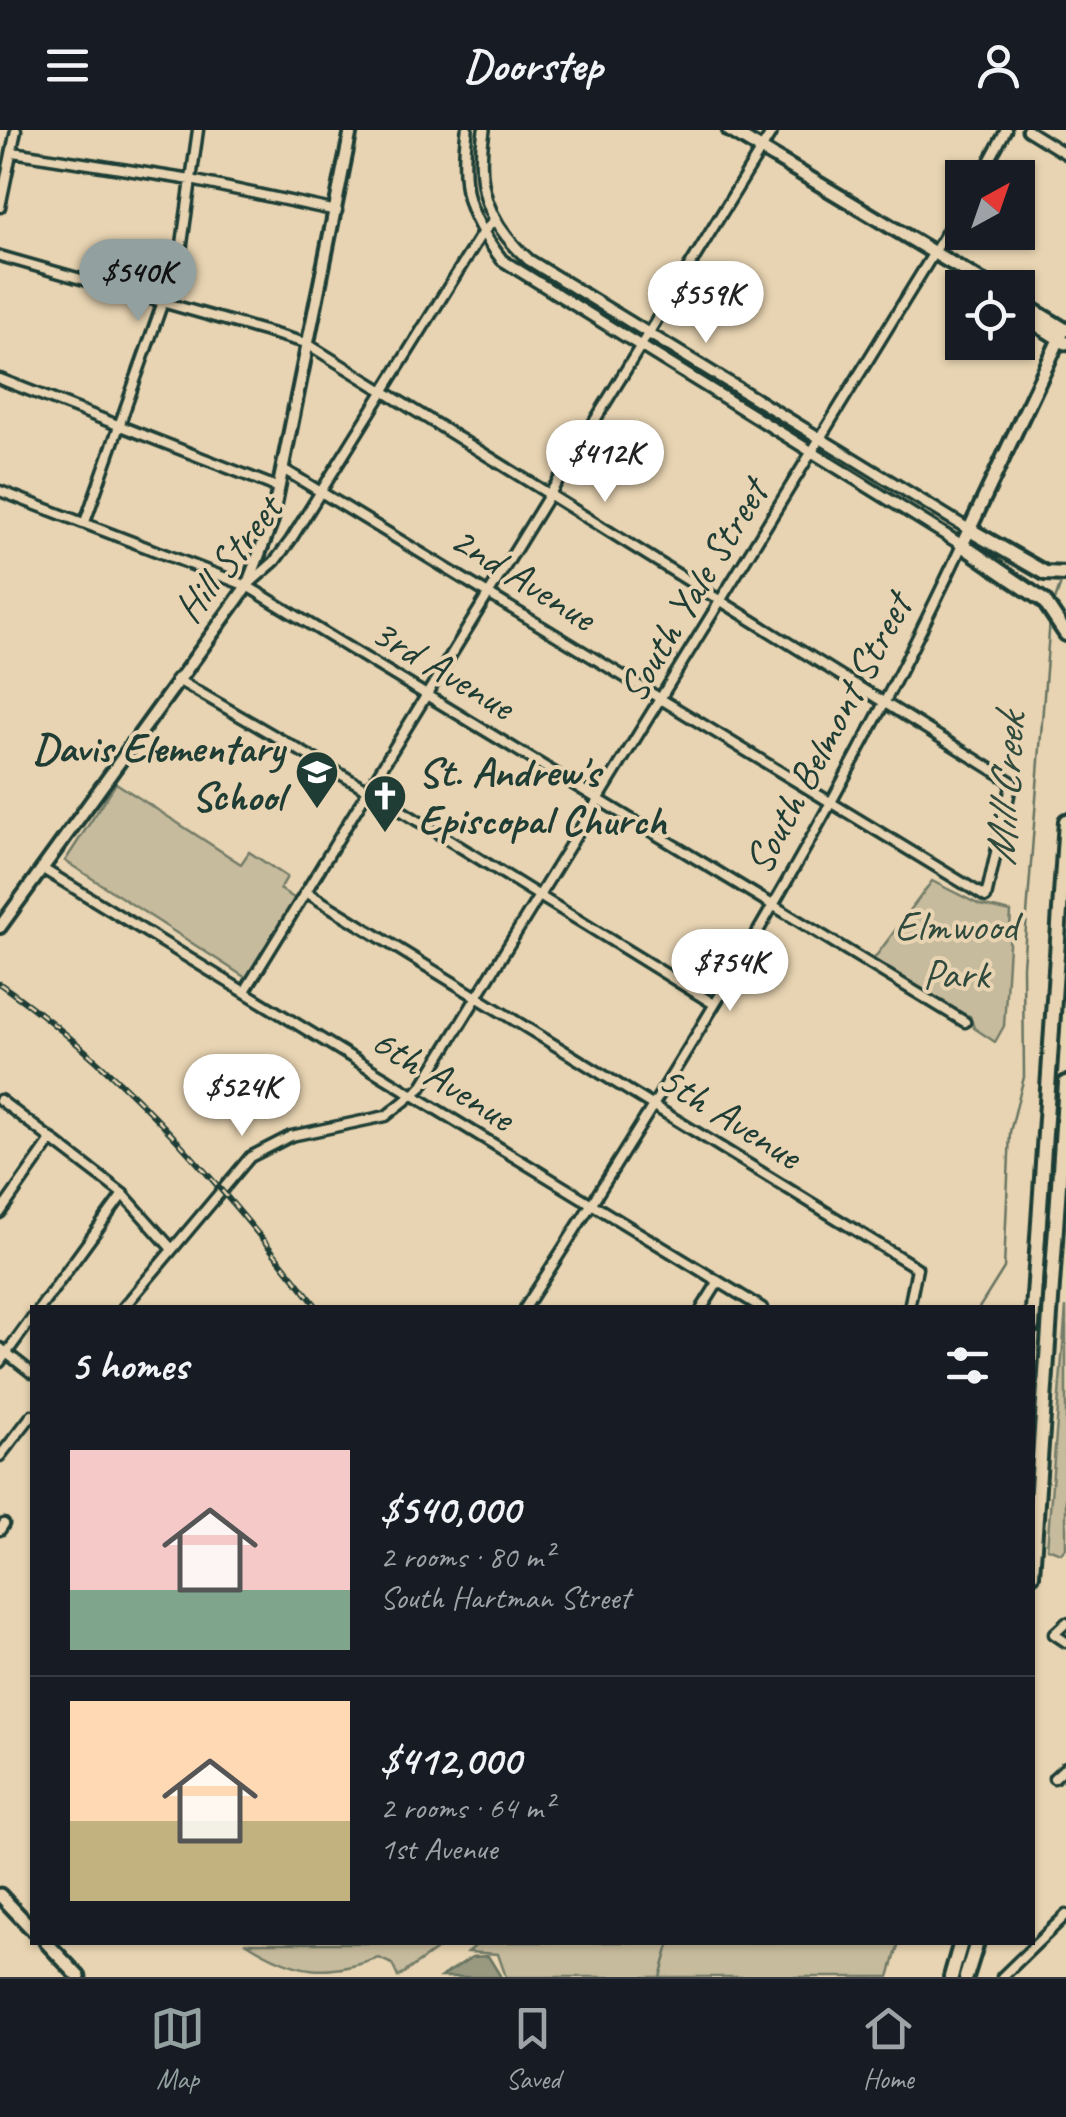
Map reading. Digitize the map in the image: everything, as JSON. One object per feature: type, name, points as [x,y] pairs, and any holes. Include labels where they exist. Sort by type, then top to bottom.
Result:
[{"type":"highway","points":[[970,530],[1045,572],[1066,574]]},
{"type":"highway","points":[[962,545],[1044,601],[1066,634]]},
{"type":"highway","points":[[1033,1305],[1066,821]]},
{"type":"highway","points":[[1035,1532],[1066,1083]]},
{"type":"highway","points":[[951,1977],[960,1945]]},
{"type":"highway","points":[[966,1977],[976,1945]]},
{"type":"main road","points":[[247,586],[264,545],[279,488],[351,130]]},
{"type":"main road","points":[[729,130],[960,270]]},
{"type":"main road","points":[[934,255],[954,270]]},
{"type":"main road","points":[[1035,313],[1064,333]]},
{"type":"main road","points":[[1035,321],[1064,333]]},
{"type":"main road","name":"South Belmont Street","points":[[962,545],[1064,333]]},
{"type":"main road","name":"Hill Street","points":[[0,927],[247,586]]},
{"type":"main road","points":[[0,1895],[30,1927]]},
{"type":"main road","points":[[49,1945],[79,1977]]},
{"type":"street","points":[[0,207],[16,130]]},
{"type":"street","points":[[85,522],[166,305],[182,251],[198,130]]},
{"type":"street","points":[[467,130],[465,196],[482,233],[502,260],[962,545]]},
{"type":"street","points":[[484,130],[478,166],[493,222],[529,260],[970,530]]},
{"type":"street","points":[[245,991],[773,130]]},
{"type":"street","points":[[990,160],[1006,130]]},
{"type":"street","points":[[1027,130],[1066,154]]},
{"type":"street","points":[[13,152],[190,180],[337,212]]},
{"type":"street","name":"Hill Street","points":[[247,586],[275,562],[482,233],[493,222]]},
{"type":"street","name":"South Yale Street","points":[[125,1305],[250,1156],[270,1144],[369,1122],[414,1097],[602,801],[660,699],[945,236]]},
{"type":"street","points":[[0,256],[306,343],[886,700]]},
{"type":"street","points":[[0,379],[279,488]]},
{"type":"street","name":"2nd Avenue","points":[[282,469],[986,897],[1012,782],[886,700]]},
{"type":"street","name":"3rd Avenue","points":[[0,490],[247,586],[966,1022]]},
{"type":"street","name":"South Belmont Street","points":[[527,1305],[654,1105],[834,804],[962,545]]},
{"type":"street","points":[[176,679],[368,790],[714,1004]]},
{"type":"street","name":"6th Avenue","points":[[43,869],[756,1305]]},
{"type":"street","name":"5th Avenue","points":[[306,892],[917,1268],[911,1305]]},
{"type":"street","points":[[0,1100],[123,1194],[171,1248]]},
{"type":"street","points":[[0,1212],[52,1139]]},
{"type":"street","points":[[42,1305],[123,1194]]},
{"type":"street","points":[[704,1305],[717,1284]]},
{"type":"street","points":[[0,1362],[3,1351],[30,1320]]},
{"type":"street","points":[[3,1351],[30,1371]]},
{"type":"street","points":[[0,1456],[30,1418]]},
{"type":"street","points":[[1066,1623],[1054,1634],[1066,1642]]},
{"type":"street","points":[[1054,1778],[1066,1767]]},
{"type":"street","points":[[1002,1977],[1064,1921]]},
{"type":"green space","points":[[116,783],[241,864],[249,852],[287,877],[280,889],[297,900],[246,978],[65,861]]},
{"type":"green space","name":"Elmwood Park","points":[[932,881],[980,905],[1011,912],[1004,1026],[995,1042],[974,1028],[970,1016],[956,1013],[873,960]]},
{"type":"green space","points":[[1066,1307],[1066,1548],[1061,1553],[1047,1548]]},
{"type":"green space","points":[[251,1945],[443,1945],[398,1977],[392,1964],[379,1958],[327,1970],[296,1966]]},
{"type":"green space","points":[[476,1945],[898,1945],[889,1977],[506,1977],[498,1954],[468,1952]]},
{"type":"shaded area","points":[[488,1956],[501,1977],[441,1977],[472,1957]]},
{"type":"waterway","name":"Mill Creek","points":[[1053,606],[1062,580]]},
{"type":"waterway","name":"Mill Creek","points":[[981,1305],[1004,1268],[1010,1132],[1024,1077],[1023,966],[1050,619]]},
{"type":"waterway","name":"Mill Creek","points":[[660,1977],[669,1945]]},
{"type":"railway","points":[[0,984],[90,1055],[132,1094],[209,1176],[316,1305]]},
{"type":"place","name":"Davis Elementary School","points":[[317,810]]},
{"type":"place","name":"St. Andrew's Episcopal Church","points":[[385,834]]}]
